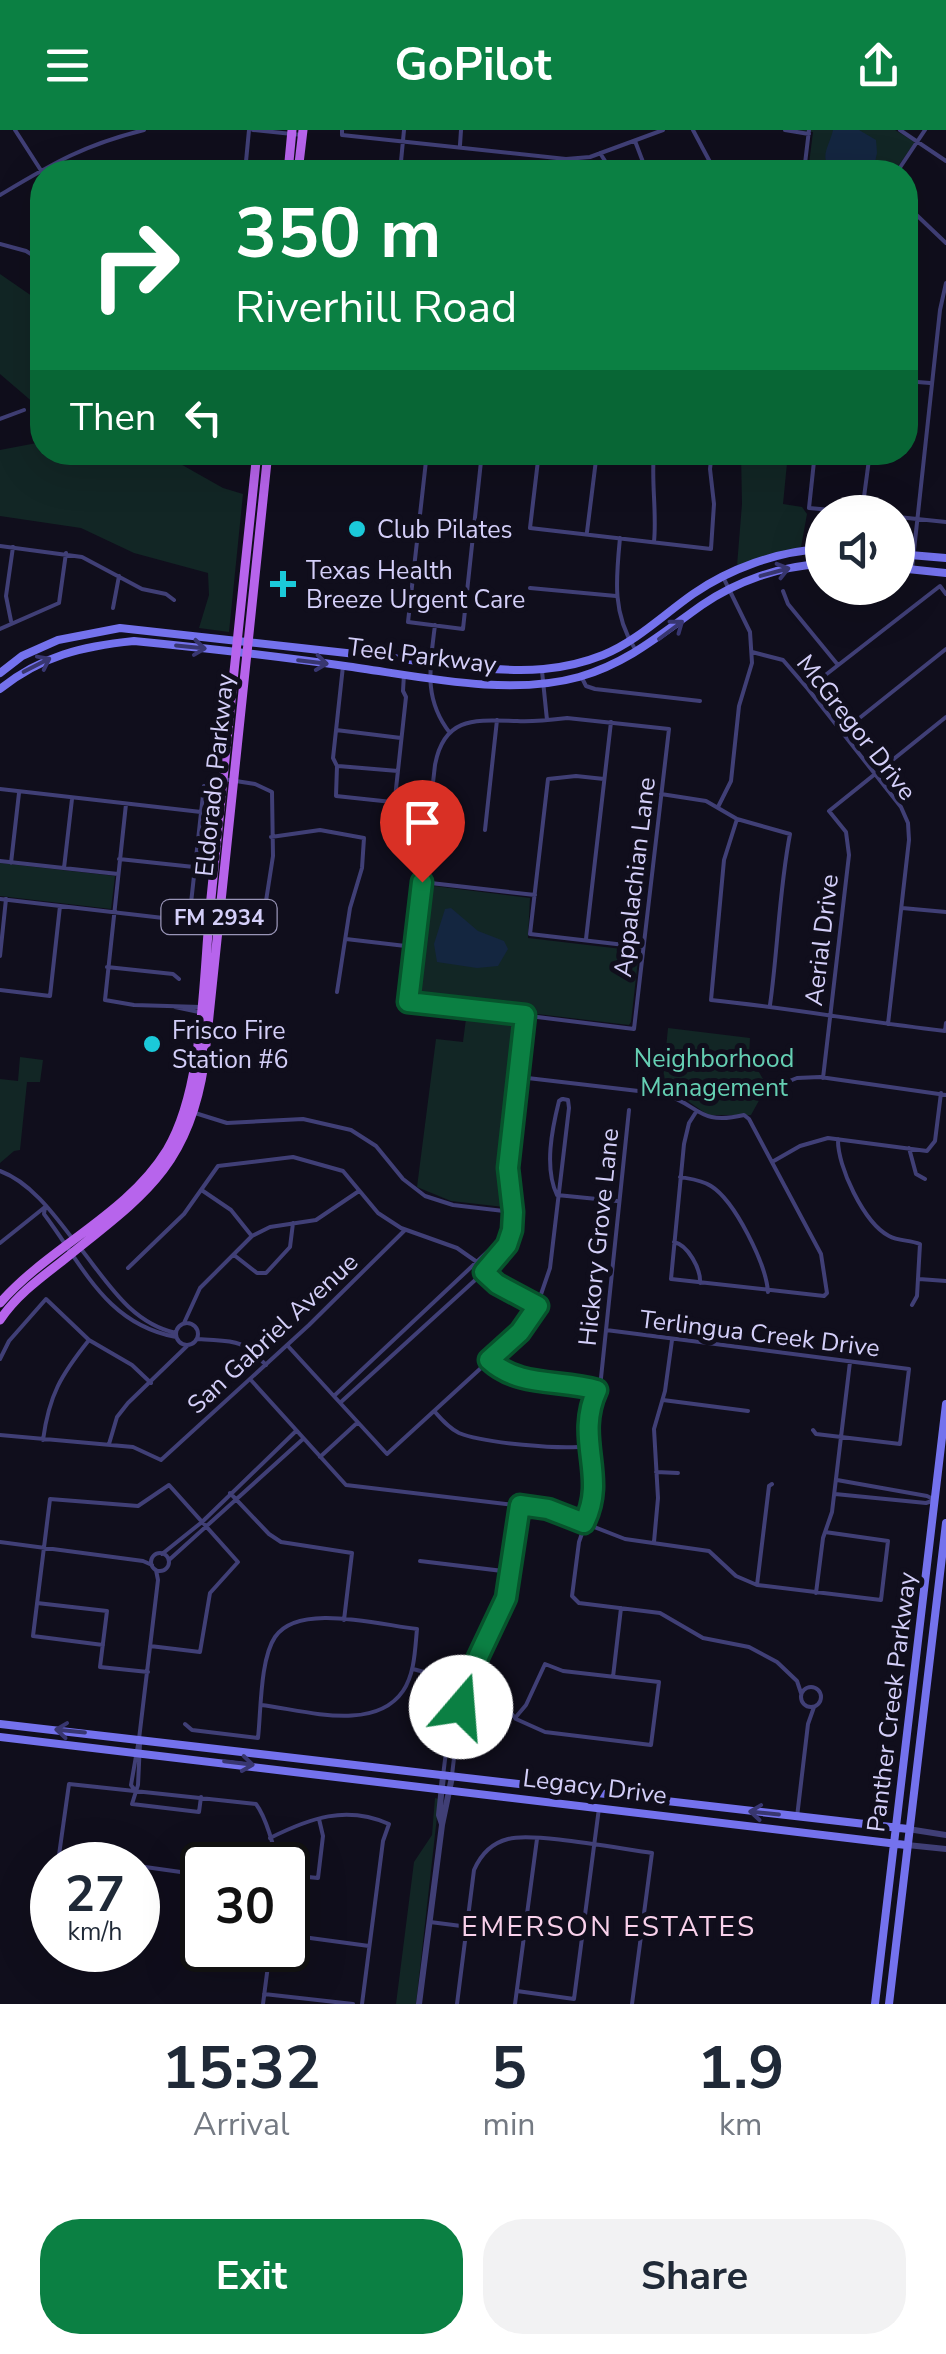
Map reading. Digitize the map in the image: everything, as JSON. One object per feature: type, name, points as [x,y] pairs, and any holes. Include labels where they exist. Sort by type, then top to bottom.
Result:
[{"type":"main road","points":[[291,160],[297,132]]},
{"type":"main road","points":[[297,132],[298,160]]},
{"type":"main road","name":"Eldorado Parkway","points":[[0,1320],[18,1297],[149,1174],[190,1111],[205,1010],[257,465]]},
{"type":"main road","name":"Eldorado Parkway","points":[[254,531],[266,465]]},
{"type":"main road","name":"Teel Parkway","points":[[0,673],[33,651],[74,636],[120,628],[542,671],[604,654],[630,641],[722,577],[787,553],[805,550]]},
{"type":"main road","points":[[915,555],[946,558]]},
{"type":"main road","name":"Teel Parkway","points":[[0,689],[38,663],[77,648],[145,642],[429,677],[543,685],[582,676],[638,653],[729,590],[764,574],[805,567]]},
{"type":"main road","points":[[915,570],[946,573]]},
{"type":"main road","points":[[145,642],[147,629]]},
{"type":"main road","points":[[74,636],[77,648]]},
{"type":"main road","points":[[343,666],[346,652]]},
{"type":"main road","name":"Eldorado Parkway","points":[[0,1303],[27,1276],[73,1246]]},
{"type":"main road","name":"Panther Creek Parkway","points":[[875,2004],[946,1404]]},
{"type":"main road","points":[[935,1500],[946,1502]]},
{"type":"main road","name":"Panther Creek Parkway","points":[[888,2004],[946,1523]]},
{"type":"main road","points":[[910,1709],[923,1710]]},
{"type":"main road","name":"Legacy Drive","points":[[0,1724],[908,1830]]},
{"type":"main road","points":[[26,1739],[28,1726]]},
{"type":"main road","name":"Legacy Drive","points":[[0,1736],[906,1845]]},
{"type":"main road","points":[[600,1807],[601,1794]]},
{"type":"main road","points":[[698,1818],[699,1806]]},
{"type":"main road","points":[[795,1831],[797,1817]]},
{"type":"main road","points":[[884,1932],[896,1934]]},
{"type":"street","points":[[15,130],[34,160]]},
{"type":"street","points":[[60,160],[103,140],[144,130]]},
{"type":"street","points":[[246,160],[251,130],[297,132]]},
{"type":"street","points":[[401,160],[404,130]]},
{"type":"street","points":[[460,147],[461,130]]},
{"type":"street","points":[[342,132],[566,159],[600,153],[663,130]]},
{"type":"street","points":[[692,130],[709,160]]},
{"type":"street","points":[[785,130],[809,132],[806,160]]},
{"type":"street","points":[[900,130],[946,160]]},
{"type":"street","points":[[905,160],[924,130]]},
{"type":"street","points":[[634,140],[641,160]]},
{"type":"street","points":[[600,153],[604,160]]},
{"type":"street","points":[[0,195],[30,179]]},
{"type":"street","points":[[918,216],[946,243]]},
{"type":"street","points":[[0,244],[30,254]]},
{"type":"street","points":[[915,531],[946,283]]},
{"type":"street","points":[[938,332],[946,333]]},
{"type":"street","points":[[918,382],[932,383]]},
{"type":"street","points":[[0,418],[24,410]]},
{"type":"street","points":[[426,465],[408,622],[463,629],[481,465]]},
{"type":"street","points":[[537,465],[530,528],[710,549],[714,504],[710,465]]},
{"type":"street","points":[[587,534],[595,465]]},
{"type":"street","points":[[652,465],[654,542]]},
{"type":"street","points":[[810,495],[814,465]]},
{"type":"street","points":[[864,495],[868,465]]},
{"type":"street","points":[[916,519],[946,522]]},
{"type":"street","points":[[620,538],[616,596],[630,641],[638,653]]},
{"type":"street","points":[[0,546],[82,557],[142,589],[166,594],[174,600]]},
{"type":"street","points":[[11,622],[6,596],[13,546]]},
{"type":"street","points":[[0,629],[59,603],[66,553]]},
{"type":"street","points":[[113,608],[120,576]]},
{"type":"street","points":[[718,807],[731,781],[739,706],[752,664],[750,632],[722,577]]},
{"type":"street","points":[[808,689],[940,586],[946,594]]},
{"type":"street","points":[[530,588],[616,596]]},
{"type":"street","points":[[784,591],[788,604],[838,666]]},
{"type":"street","points":[[435,625],[429,677],[432,705],[450,733]]},
{"type":"street","points":[[842,732],[946,649]]},
{"type":"street","name":"McGregor Drive","points":[[752,652],[783,660],[901,806],[908,824],[910,840],[888,1024]]},
{"type":"street","points":[[343,666],[333,758],[337,766],[336,796],[392,802],[395,798],[406,696],[404,674]]},
{"type":"street","points":[[542,671],[547,720]]},
{"type":"street","points":[[582,676],[586,686],[595,689],[700,701]]},
{"type":"street","points":[[875,773],[946,717]]},
{"type":"street","points":[[341,1402],[497,1259],[507,1245],[511,1226],[508,1168],[525,1015],[408,1002],[437,755],[450,733],[465,722],[567,718],[611,722],[586,939]]},
{"type":"street","points":[[484,830],[497,720]]},
{"type":"street","name":"Appalachian Lane","points":[[525,1015],[634,1028],[669,729],[611,722]]},
{"type":"street","points":[[336,730],[401,738]]},
{"type":"street","points":[[337,766],[398,771]]},
{"type":"street","name":"Aerial Drive","points":[[823,1078],[849,855],[846,832],[829,811],[875,773]]},
{"type":"street","points":[[604,780],[576,776],[548,779],[530,934],[643,947]]},
{"type":"street","points":[[228,780],[255,784],[272,792],[266,901]]},
{"type":"street","points":[[0,956],[3,899],[188,922],[204,786]]},
{"type":"street","points":[[0,789],[201,812]]},
{"type":"street","points":[[11,862],[19,791]]},
{"type":"street","points":[[661,794],[690,797],[737,819],[790,834],[781,882],[778,954],[770,1005]]},
{"type":"street","points":[[64,868],[72,797]]},
{"type":"street","points":[[126,804],[105,1000],[205,1010]]},
{"type":"street","points":[[737,819],[720,886],[710,1000],[945,1031],[946,1023]]},
{"type":"street","points":[[272,836],[320,830],[364,838],[362,868],[350,908],[336,992]]},
{"type":"street","points":[[120,859],[195,867]]},
{"type":"street","points":[[0,861],[118,874]]},
{"type":"street","points":[[422,882],[534,895]]},
{"type":"street","points":[[269,885],[276,886]]},
{"type":"street","points":[[0,990],[50,996],[60,906]]},
{"type":"street","points":[[902,908],[946,912]]},
{"type":"street","points":[[346,939],[414,947]]},
{"type":"street","points":[[107,966],[173,974],[179,979]]},
{"type":"street","points":[[518,1077],[675,1097],[713,1119],[744,1115],[821,1254],[827,1293],[816,1296],[768,1292],[671,1278],[680,1177],[689,1123],[696,1112]]},
{"type":"street","points":[[758,1093],[797,1078],[823,1078],[944,1094],[932,1148],[838,1139],[812,1141],[772,1162]]},
{"type":"street","points":[[287,1345],[387,1454],[520,1332],[538,1306],[550,1268],[565,1143],[569,1108],[568,1100],[562,1099],[550,1171],[557,1195]]},
{"type":"street","name":"Hickory Grove Lane","points":[[621,1608],[574,1601],[572,1596],[584,1523],[594,1496],[586,1419],[597,1390],[606,1330],[629,1110]]},
{"type":"street","points":[[190,1111],[228,1123],[303,1119],[350,1130],[376,1146],[402,1179],[425,1196],[453,1205],[513,1212]]},
{"type":"street","points":[[838,1139],[841,1166],[874,1223],[892,1238],[920,1244],[919,1279],[912,1305]]},
{"type":"street","points":[[552,1142],[565,1143]]},
{"type":"street","points":[[910,1148],[910,1162],[916,1174],[926,1179]]},
{"type":"street","points":[[128,1268],[203,1191],[222,1164],[293,1157],[343,1171],[378,1212],[405,1230],[457,1248],[497,1284],[538,1306]]},
{"type":"street","points":[[0,1171],[15,1177],[44,1207],[130,1310],[176,1335],[184,1345]]},
{"type":"street","points":[[680,1177],[701,1180],[726,1200],[764,1267],[768,1292]]},
{"type":"street","points":[[176,1335],[186,1323],[200,1288],[252,1236],[270,1227],[330,1214],[359,1190]]},
{"type":"street","points":[[203,1191],[230,1210],[252,1236]]},
{"type":"street","points":[[557,1195],[618,1201]]},
{"type":"street","points":[[0,1243],[44,1207]]},
{"type":"street","points":[[234,1254],[257,1273],[266,1273],[290,1247],[292,1223]]},
{"type":"street","points":[[334,1395],[511,1226]]},
{"type":"street","name":"San Gabriel Avenue","points":[[109,1444],[148,1451],[160,1460],[266,1365],[405,1230]]},
{"type":"street","points":[[674,1242],[684,1247],[700,1274],[700,1283]]},
{"type":"street","points":[[73,1246],[94,1286],[120,1315],[142,1327],[176,1335]]},
{"type":"street","points":[[490,1250],[497,1259]]},
{"type":"street","points":[[94,1286],[104,1278]]},
{"type":"street","points":[[919,1279],[946,1281]]},
{"type":"street","points":[[447,1290],[454,1299]]},
{"type":"street","points":[[108,1301],[116,1293]]},
{"type":"street","points":[[0,1359],[9,1340],[46,1299],[89,1340],[132,1365],[151,1383]]},
{"type":"street","points":[[186,1323],[195,1326],[198,1337]]},
{"type":"street","name":"Terlingua Creek Drive","points":[[606,1330],[909,1369],[900,1444],[840,1437]]},
{"type":"street","points":[[0,1435],[109,1444],[117,1417],[184,1345],[198,1337],[242,1342],[266,1365]]},
{"type":"street","points":[[43,1440],[57,1381],[89,1340]]},
{"type":"street","points":[[654,1544],[658,1498],[654,1428],[663,1400],[672,1340]]},
{"type":"street","points":[[489,1360],[514,1377],[597,1390]]},
{"type":"street","points":[[816,1592],[834,1494],[850,1362]]},
{"type":"street","points":[[250,1380],[346,1484],[548,1509],[625,1538],[710,1552],[736,1576],[756,1585],[881,1600],[888,1541],[824,1532]]},
{"type":"street","points":[[663,1400],[748,1411]]},
{"type":"street","points":[[434,1412],[450,1428],[466,1435],[562,1448],[588,1446]]},
{"type":"street","points":[[320,1458],[358,1422]]},
{"type":"street","points":[[813,1430],[816,1434],[840,1437]]},
{"type":"street","points":[[201,1797],[199,1812],[132,1804],[131,1785],[158,1580],[169,1560],[230,1493],[296,1431]]},
{"type":"street","points":[[142,1561],[162,1554],[236,1499],[303,1439]]},
{"type":"street","points":[[656,1472],[678,1472]]},
{"type":"street","points":[[836,1480],[935,1500]]},
{"type":"street","points":[[756,1585],[768,1486],[772,1484]]},
{"type":"street","points":[[865,1498],[867,1484]]},
{"type":"street","points":[[103,1645],[33,1636],[50,1499],[138,1506],[168,1485],[238,1562],[210,1593],[200,1652],[150,1646]]},
{"type":"street","points":[[230,1493],[269,1534],[284,1544],[352,1554],[344,1620]]},
{"type":"street","points":[[834,1494],[926,1503],[935,1500]]},
{"type":"street","points":[[448,1776],[448,1722],[502,1606],[520,1505]]},
{"type":"street","points":[[0,1542],[142,1561],[163,1570]]},
{"type":"street","points":[[162,1554],[169,1560]]},
{"type":"street","points":[[154,1557],[158,1580]]},
{"type":"street","points":[[420,1561],[511,1572]]},
{"type":"street","points":[[37,1603],[107,1612],[100,1667],[148,1672]]},
{"type":"street","points":[[613,1677],[621,1608],[666,1615],[698,1636],[749,1646],[777,1662],[796,1681],[808,1724]]},
{"type":"street","points":[[185,1724],[192,1730],[258,1738],[267,1658],[275,1637],[292,1622],[312,1616],[417,1629],[405,1689],[391,1704],[372,1714],[350,1716],[262,1705]]},
{"type":"street","points":[[463,1689],[474,1684],[486,1689],[515,1718],[542,1732],[651,1745],[659,1682],[560,1670],[545,1664],[528,1701],[515,1718]]},
{"type":"street","points":[[412,1669],[430,1672],[463,1689]]},
{"type":"street","points":[[796,1681],[812,1687],[821,1696],[808,1724],[797,1817]]},
{"type":"street","points":[[801,1693],[812,1687]]},
{"type":"street","points":[[420,2004],[446,1789],[463,1689]]},
{"type":"street","points":[[804,1706],[814,1707]]},
{"type":"street","points":[[448,1722],[460,1724]]},
{"type":"street","points":[[61,1842],[68,1784],[259,1806],[272,1842]]},
{"type":"street","points":[[517,1991],[574,1999],[600,1807]]},
{"type":"street","points":[[270,1838],[318,1817],[372,1816],[389,1824],[383,1841],[362,2004]]},
{"type":"street","points":[[310,1877],[318,1878],[323,1836],[318,1817]]},
{"type":"street","name":"Legacy Drive","points":[[908,1830],[946,1834]]},
{"type":"street","points":[[457,2004],[474,1870],[498,1842],[516,1838],[652,1853],[633,2004]]},
{"type":"street","points":[[515,2004],[538,1839]]},
{"type":"street","name":"Legacy Drive","points":[[906,1845],[946,1849]]},
{"type":"street","points":[[430,1922],[524,1934]]},
{"type":"street","points":[[310,1938],[369,1946]]},
{"type":"street","points":[[263,2004],[267,1972]]},
{"type":"street","points":[[264,1994],[352,2004]]},
{"type":"green space","points":[[794,130],[895,130],[915,142],[902,160],[810,160],[813,132]]},
{"type":"green space","points":[[0,274],[30,295],[30,400],[0,374]]},
{"type":"green space","points":[[30,444],[30,465],[182,465],[223,488],[243,494],[229,632],[199,628],[209,595],[208,573],[134,553],[81,528],[0,516],[0,450]]},
{"type":"green space","points":[[741,465],[787,465],[783,504],[802,507],[805,511],[801,547],[737,566]]},
{"type":"green space","points":[[0,863],[115,876],[111,909],[0,896]]},
{"type":"green space","points":[[426,885],[530,898],[528,938],[639,951],[629,1025],[412,999]]},
{"type":"green space","points":[[467,1011],[522,1018],[505,1169],[508,1205],[504,1207],[451,1201],[417,1187],[436,1039],[463,1042]]},
{"type":"green space","name":"Neighborhood Management","points":[[668,1028],[750,1038],[749,1055],[767,1086],[751,1115],[708,1115],[685,1099],[662,1090]]},
{"type":"green space","points":[[20,1057],[43,1060],[40,1082],[27,1082],[20,1150],[0,1163],[0,1079],[18,1081]]},
{"type":"green space","points":[[435,1798],[439,1799],[416,2004],[396,2004],[414,1862],[432,1835]]},
{"type":"water","points":[[833,130],[859,130],[876,140],[875,160],[827,160]]},
{"type":"water","points":[[451,908],[478,931],[504,941],[508,949],[498,966],[477,968],[437,962],[434,944],[445,909]]},
{"type":"place","name":"Club Pilates","points":[[357,529]]},
{"type":"place","name":"Texas Health Breeze Urgent Care","points":[[283,584]]},
{"type":"place","name":"Frisco Fire Station #6","points":[[152,1044]]},
{"type":"district","name":"EMERSON ESTATES","points":[[609,1926]]},
{"type":"route","points":[[422,882],[408,1002],[525,1015],[507,1182],[513,1205],[512,1230],[507,1245],[484,1272],[497,1284],[538,1306],[520,1332],[489,1360],[514,1377],[597,1390],[586,1419],[594,1491],[590,1512],[584,1523],[548,1509],[520,1505],[508,1592],[462,1691],[461,1707]]}]
